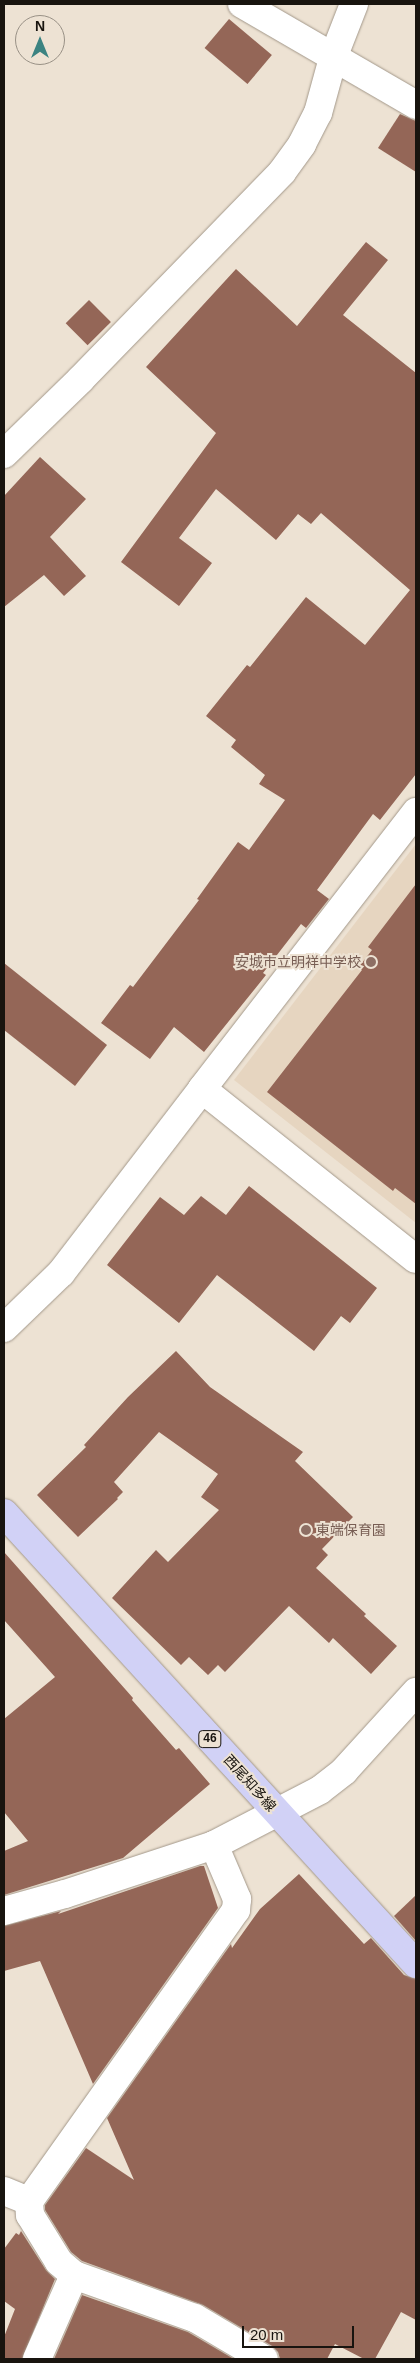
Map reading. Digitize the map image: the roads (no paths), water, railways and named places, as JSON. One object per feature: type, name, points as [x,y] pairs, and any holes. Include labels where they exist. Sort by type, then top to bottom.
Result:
[{"type":"main road","name":"西尾知多線","points":[[4,1513],[416,1964]]},
{"type":"street","points":[[242,4],[416,105]]},
{"type":"street","points":[[4,454],[80,380],[282,172],[302,144],[318,113],[333,58],[354,4]]},
{"type":"street","points":[[4,1328],[61,1273],[416,812]]},
{"type":"street","points":[[202,1089],[416,1259]]},
{"type":"street","points":[[4,1911],[65,1894],[214,1845],[320,1790],[344,1771],[416,1692]]},
{"type":"street","points":[[214,1845],[237,1899],[236,1910],[29,2202],[30,2214],[59,2262],[74,2275],[195,2318],[264,2359]]},
{"type":"street","points":[[4,2191],[29,2202]]},
{"type":"street","points":[[37,2359],[74,2275]]},
{"type":"place","name":"安城市立明祥中学校","points":[[371,962]]},
{"type":"place","name":"東端保育園","points":[[306,1530]]}]
